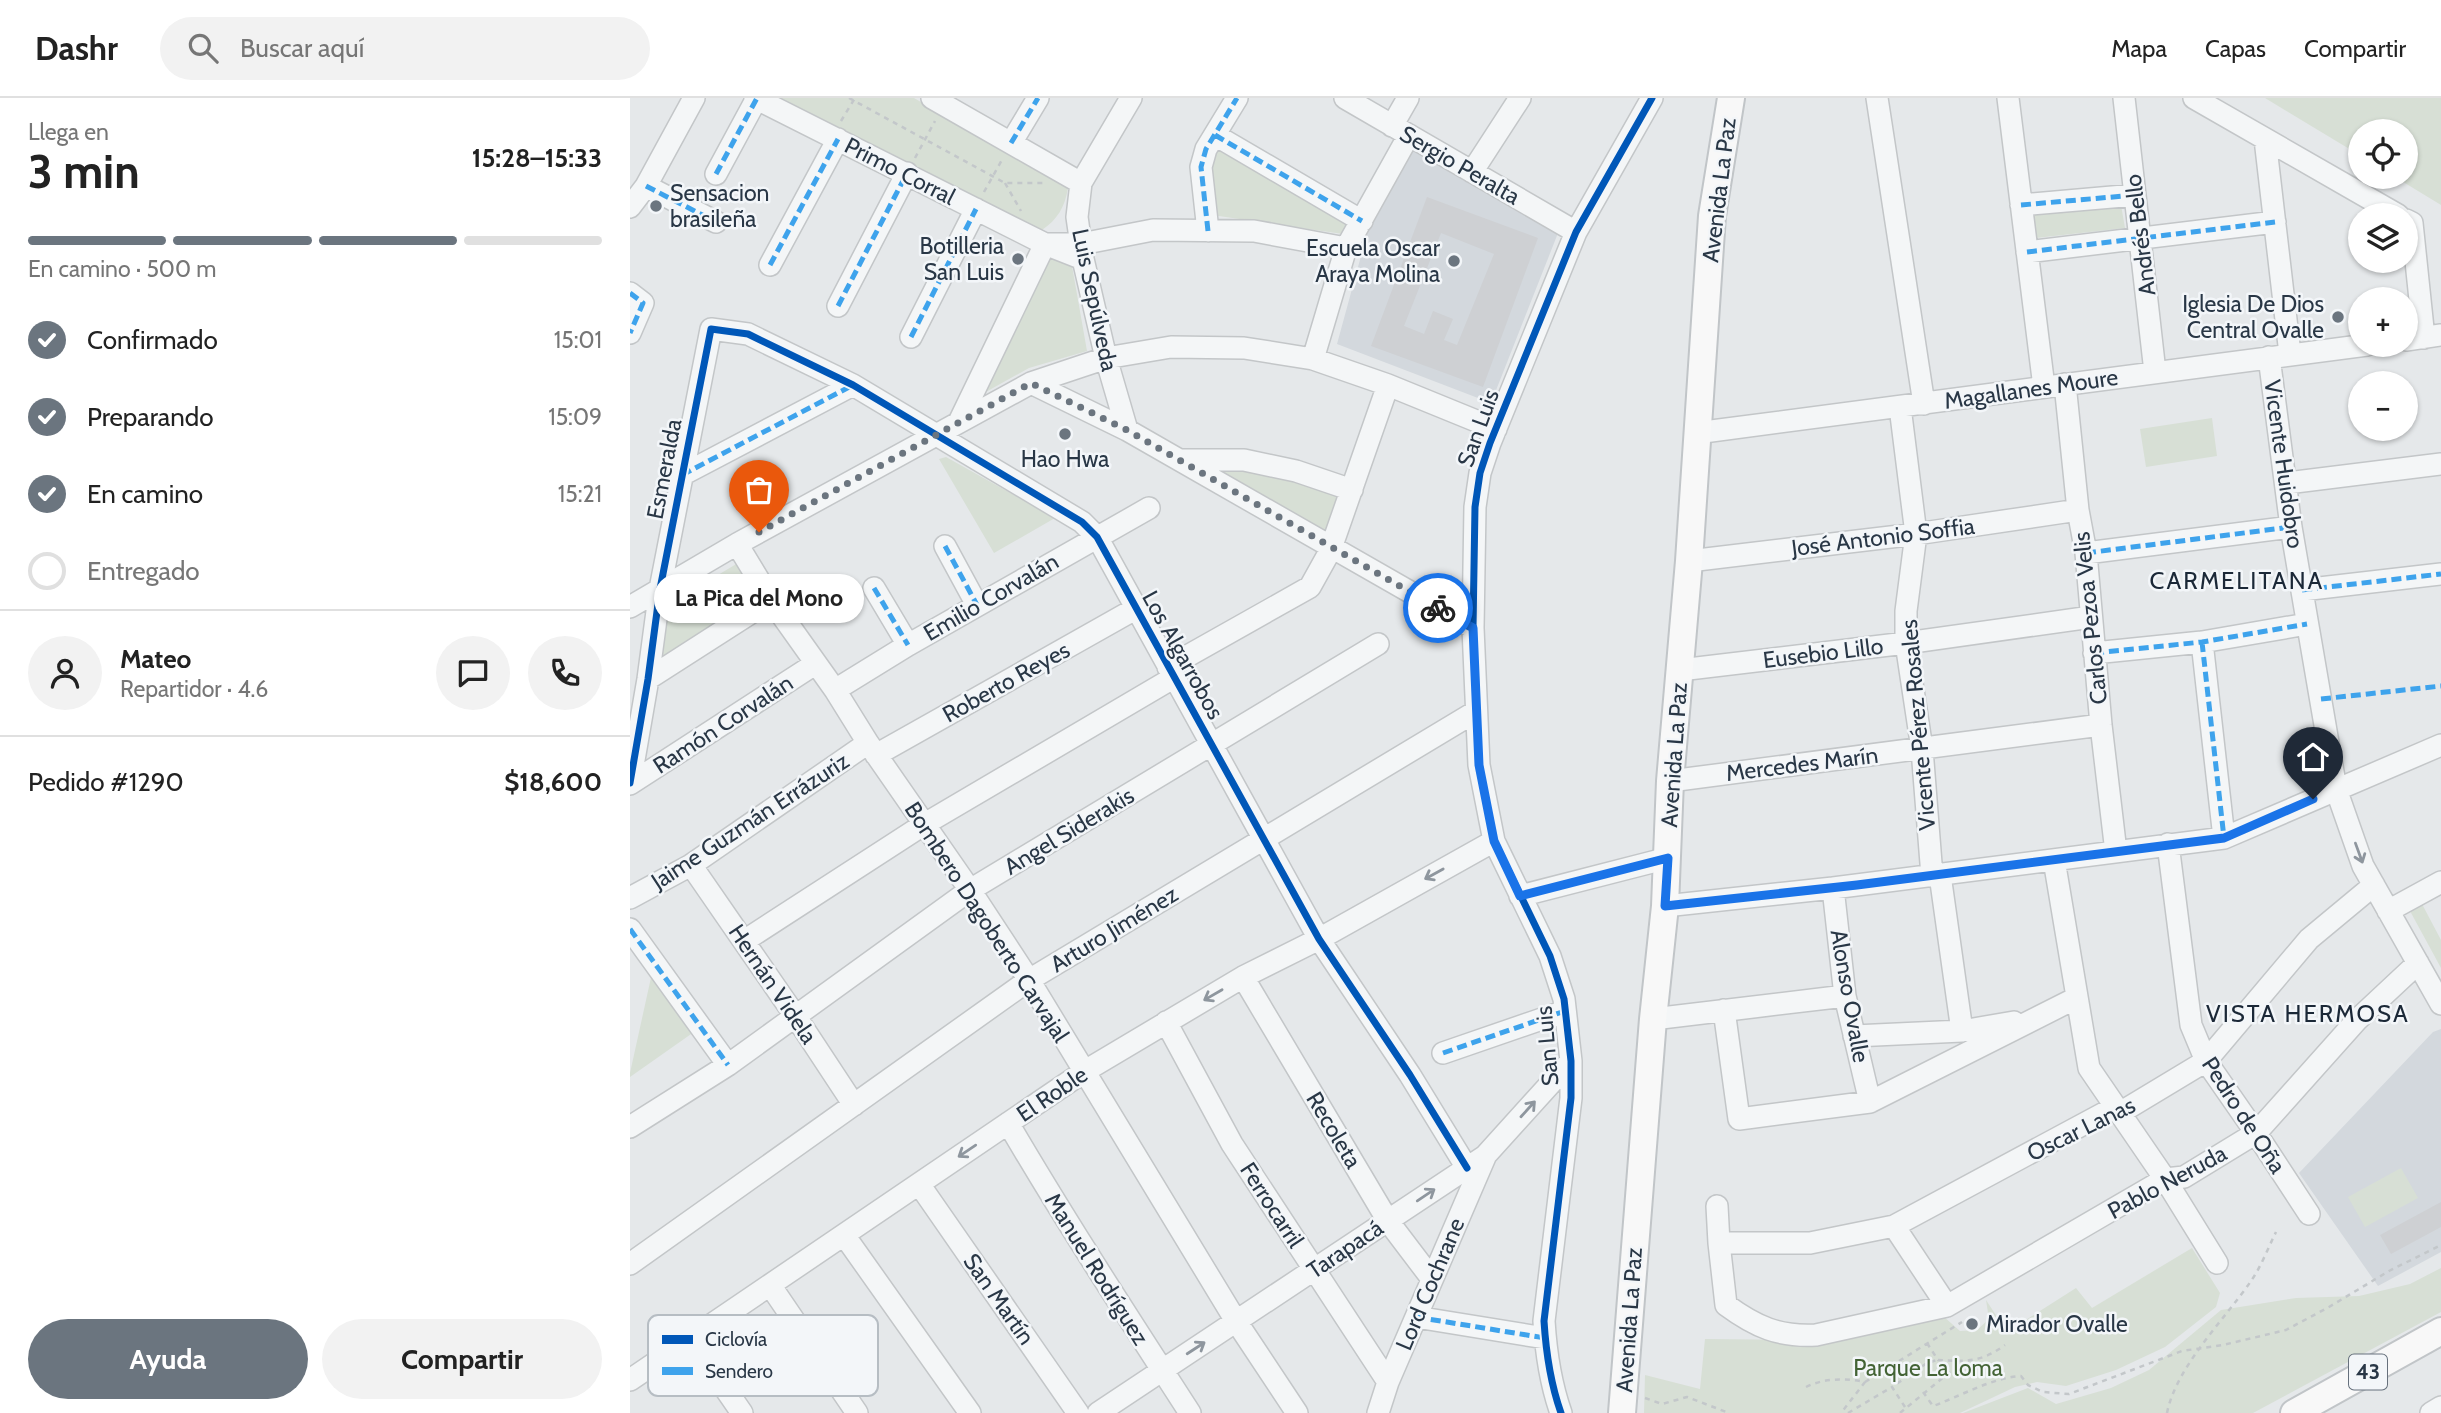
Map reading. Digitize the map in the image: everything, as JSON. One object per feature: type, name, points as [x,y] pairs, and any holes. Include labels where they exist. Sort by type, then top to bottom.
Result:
[{"type":"main road","name":"Avenida La Paz","points":[[1622,1402],[1653,1018],[1665,906],[1670,781],[1689,561],[1713,216],[1731,98]]},
{"type":"main road","name":"43","points":[[2294,1413],[2441,1331]]},
{"type":"street","points":[[630,207],[646,186],[694,98]]},
{"type":"street","points":[[716,174],[756,98]]},
{"type":"street","name":"Primo Corral","points":[[756,98],[1045,244],[1082,252]]},
{"type":"street","points":[[1011,143],[1038,98]]},
{"type":"street","name":"Luis Sepúlveda","points":[[1127,430],[1106,358],[1082,252],[1077,217],[1081,183],[1131,98]]},
{"type":"street","points":[[1208,231],[1201,167],[1206,149],[1237,98]]},
{"type":"street","name":"Sergio Peralta","points":[[1345,98],[1576,232]]},
{"type":"street","points":[[1313,359],[1346,248],[1362,221],[1400,130],[1408,98]]},
{"type":"street","points":[[1472,172],[1520,98]]},
{"type":"street","name":"San Luis","points":[[1561,1413],[1552,1388],[1546,1356],[1544,1321],[1571,1098],[1571,1061],[1564,999],[1550,956],[1494,841],[1479,765],[1473,628],[1475,507],[1480,474],[1496,429],[1576,232],[1652,98]]},
{"type":"street","points":[[1877,98],[1924,404]]},
{"type":"street","name":"Carlos Pezoa Velis","points":[[2008,98],[2027,252],[2086,553],[2101,725],[2116,852]]},
{"type":"street","name":"Andrés Bello","points":[[2124,98],[2155,372]]},
{"type":"street","points":[[2194,98],[2376,203]]},
{"type":"street","points":[[940,101],[1081,183]]},
{"type":"street","points":[[1215,135],[1362,221]]},
{"type":"street","points":[[770,265],[836,138]]},
{"type":"street","name":"Vicente Huidobro","points":[[2265,139],[2275,222],[2279,356],[2291,527],[2336,789],[2363,866],[2441,1004]]},
{"type":"street","points":[[838,306],[907,173]]},
{"type":"street","points":[[646,186],[716,222]]},
{"type":"street","points":[[2021,205],[2135,195]]},
{"type":"street","points":[[911,337],[976,209]]},
{"type":"street","points":[[2027,252],[2275,222]]},
{"type":"street","points":[[1082,252],[1153,230],[1254,231],[1346,248]]},
{"type":"street","points":[[959,422],[1045,244]]},
{"type":"street","points":[[2414,273],[2424,338]]},
{"type":"street","points":[[630,293],[643,303],[630,333]]},
{"type":"street","name":"Los Algarrobos","points":[[711,329],[748,334],[853,385],[1082,522],[1097,537],[1319,939],[1410,1075],[1467,1168]]},
{"type":"street","name":"Esmeralda","points":[[630,784],[660,589],[711,329]]},
{"type":"street","points":[[630,607],[737,544],[1031,383],[1106,358],[1171,347],[1244,348],[1313,359],[1388,385],[1496,429]]},
{"type":"street","name":"Magallanes Moure","points":[[1696,433],[2348,347]]},
{"type":"street","points":[[1031,383],[1127,430],[1473,628]]},
{"type":"street","points":[[682,475],[853,385]]},
{"type":"street","points":[[744,941],[923,825],[1310,587],[1332,546],[1388,385]]},
{"type":"street","name":"Vicente Pérez Rosales","points":[[1900,407],[1916,534],[1906,611],[1906,643],[1922,749],[1936,875],[1962,1031]]},
{"type":"street","points":[[1180,460],[1244,460],[1296,471],[1352,491]]},
{"type":"street","points":[[2287,483],[2441,464]]},
{"type":"street","name":"Emilio Corvalán","points":[[835,690],[977,605],[1149,508]]},
{"type":"street","name":"José Antonio Soffia","points":[[1689,561],[1916,534],[2078,510]]},
{"type":"street","points":[[2086,553],[2291,527]]},
{"type":"street","name":"Bombero Dagoberto Carvajal","points":[[737,544],[771,600],[835,690],[1029,980],[1236,1321],[1297,1413]]},
{"type":"street","points":[[945,546],[977,605]]},
{"type":"street","points":[[2302,590],[2441,574]]},
{"type":"street","points":[[874,588],[908,645]]},
{"type":"street","points":[[648,679],[771,600]]},
{"type":"street","name":"Roberto Reyes","points":[[872,749],[1135,609]]},
{"type":"street","name":"Eusebio Lillo","points":[[1680,670],[1906,643],[2091,617]]},
{"type":"street","points":[[2094,653],[2202,642],[2307,624]]},
{"type":"street","points":[[2202,642],[2224,838]]},
{"type":"street","name":"Angel Siderakis","points":[[630,1127],[728,1065],[970,890],[1378,644]]},
{"type":"street","name":"Ramón Corvalán","points":[[630,784],[815,664]]},
{"type":"street","name":"Arturo Jiménez","points":[[630,1264],[1029,980],[1475,712]]},
{"type":"street","name":"Mercedes Marín","points":[[1670,781],[2101,725]]},
{"type":"street","points":[[1665,906],[1833,888],[2224,838],[2441,745]]},
{"type":"street","name":"Jaime Guzmán Errázuriz","points":[[630,898],[691,864],[872,749]]},
{"type":"street","name":"El Roble","points":[[726,1315],[1085,1071],[1242,977],[1319,939],[1494,841]]},
{"type":"street","name":"Pedro de Oña","points":[[2168,844],[2191,1025],[2206,1061],[2309,1214]]},
{"type":"street","points":[[1520,896],[1668,858]]},
{"type":"street","points":[[2054,860],[2089,1068],[2165,1179],[2217,1264]]},
{"type":"street","name":"Hernán Videla","points":[[691,864],[854,1105]]},
{"type":"street","points":[[2388,911],[2441,883]]},
{"type":"street","name":"Oscar Lanas","points":[[1719,1243],[1810,1242],[1894,1226],[2106,1112],[2128,1108],[2206,1061],[2309,939],[2374,885]]},
{"type":"street","name":"Alonso Ovalle","points":[[1833,888],[1845,996],[1870,1102]]},
{"type":"street","points":[[630,929],[728,1065]]},
{"type":"street","name":"Pablo Neruda","points":[[1717,1206],[1727,1305],[1749,1322],[1797,1336],[1816,1335],[1947,1306],[2165,1179],[2185,1177],[2256,1133],[2357,1020],[2418,963]]},
{"type":"street","name":"Recoleta","points":[[1242,977],[1388,1221],[1432,1279]]},
{"type":"street","points":[[1653,1018],[1845,996]]},
{"type":"street","points":[[1724,1010],[1739,1119],[1870,1102],[2076,999]]},
{"type":"street","points":[[1443,1053],[1565,1011]]},
{"type":"street","points":[[1854,1036],[1962,1031],[2037,1018]]},
{"type":"street","name":"Ferrocarril","points":[[1166,1022],[1232,1144],[1388,1382]]},
{"type":"street","name":"Tarapacá","points":[[1098,1413],[1485,1156],[1571,1061]]},
{"type":"street","name":"Manuel Rodríguez","points":[[1008,1123],[1052,1198],[1190,1413]]},
{"type":"street","name":"Lord Cochrane","points":[[1378,1413],[1388,1382],[1485,1156]]},
{"type":"street","name":"San Martín","points":[[919,1184],[1078,1413]]},
{"type":"street","points":[[1894,1226],[1947,1306]]},
{"type":"street","points":[[844,1235],[970,1413]]},
{"type":"street","points":[[770,1285],[790,1315]]},
{"type":"street","points":[[1416,1317],[1545,1338]]},
{"type":"street","name":"El Roble","points":[[630,1380],[648,1368]]},
{"type":"street","points":[[730,1396],[742,1413]]},
{"type":"street","points":[[845,1396],[857,1413]]},
{"type":"street","points":[[2431,1413],[2441,1407]]},
{"type":"path","points":[[849,98],[1005,183]]},
{"type":"path","points":[[836,138],[855,99]]},
{"type":"path","points":[[907,173],[925,139],[940,101]]},
{"type":"path","points":[[976,209],[1011,143]]},
{"type":"path","points":[[2166,1413],[2170,1396],[2202,1346],[2252,1279],[2276,1232]]},
{"type":"path","points":[[1929,1413],[1933,1406],[2010,1377],[2021,1376],[2028,1385],[2043,1392],[2069,1395],[2140,1366],[2202,1346],[2223,1345],[2286,1330],[2389,1271],[2441,1245]]},
{"type":"path","points":[[1842,1413],[1865,1382],[1962,1322]]},
{"type":"path","points":[[1927,1343],[1938,1360]]},
{"type":"path","points":[[1848,1413],[1927,1363],[1938,1360],[1962,1362],[1989,1357],[2005,1345]]},
{"type":"path","points":[[1900,1413],[1962,1362]]},
{"type":"path","points":[[1806,1387],[1815,1382],[1849,1379],[1865,1382]]},
{"type":"path","points":[[1892,1387],[1905,1407]]},
{"type":"path","points":[[1923,1392],[1933,1406]]},
{"type":"path","points":[[1622,1402],[1662,1404],[1687,1397],[1730,1413]]},
{"type":"shaded area","name":"Escuela Oscar Araya Molina","points":[[1411,141],[1560,228],[1491,403],[1337,344],[1373,212]]},
{"type":"shaded area","points":[[2441,1029],[2441,1252],[2378,1286],[2299,1173],[2433,1032]]},
{"type":"green space","points":[[773,98],[914,98],[1068,188],[1065,201],[1060,212],[1042,230]]},
{"type":"green space","points":[[2265,98],[2441,98],[2441,205],[2415,189],[2418,189],[2418,119],[2348,119],[2348,148]]},
{"type":"green space","points":[[1219,143],[1350,221],[1343,234],[1212,215],[1208,162]]},
{"type":"green space","points":[[2121,205],[2125,228],[2036,238],[2033,213]]},
{"type":"green space","points":[[1047,256],[1072,266],[1087,351],[1029,368],[975,398]]},
{"type":"green space","points":[[2212,418],[2217,456],[2146,467],[2140,429]]},
{"type":"green space","points":[[946,457],[1055,518],[994,553],[939,459]]},
{"type":"green space","points":[[1199,465],[1254,470],[1344,493],[1328,533]]},
{"type":"green space","points":[[738,563],[764,600],[660,662],[666,606]]},
{"type":"green space","points":[[2422,904],[2441,940],[2441,968],[2410,911]]},
{"type":"green space","points":[[652,973],[694,1032],[630,1077],[630,1073]]},
{"type":"green space","points":[[2401,1168],[2418,1198],[2365,1227],[2348,1197]]},
{"type":"green space","name":"Parque La loma","points":[[2192,1248],[2220,1293],[2216,1307],[2165,1347],[2116,1370],[2066,1386],[2037,1382],[2015,1387],[1960,1413],[1644,1413],[1645,1375],[1700,1389],[1705,1339],[1817,1340],[1943,1316],[1960,1331],[1977,1330],[1989,1319],[1986,1300],[2007,1332],[2076,1288],[2092,1308]]},
{"type":"green space","points":[[2441,1268],[2441,1312],[2253,1413],[1963,1413],[2028,1388],[2056,1404],[2111,1388],[2149,1370],[2221,1310],[2296,1298],[2359,1296],[2410,1284]]},
{"type":"building","points":[[1427,197],[1538,238],[1483,387],[1371,346]],"holes":[[[1441,233],[1494,254],[1457,345],[1444,340],[1453,319],[1433,311],[1424,334],[1404,326]]]},
{"type":"building","points":[[2441,1202],[2441,1227],[2391,1254],[2380,1235]]},
{"type":"marked path","points":[[716,174],[757,98]]},
{"type":"marked path","points":[[1011,143],[1038,98]]},
{"type":"marked path","points":[[1208,231],[1201,167],[1206,149],[1237,98]]},
{"type":"marked path","points":[[1215,135],[1362,221]]},
{"type":"marked path","points":[[770,265],[838,139]]},
{"type":"marked path","points":[[838,306],[907,173]]},
{"type":"marked path","points":[[646,186],[716,222]]},
{"type":"marked path","points":[[2021,205],[2135,195]]},
{"type":"marked path","points":[[911,337],[976,209]]},
{"type":"marked path","points":[[2027,252],[2275,222]]},
{"type":"marked path","points":[[630,293],[643,303],[630,333]]},
{"type":"marked path","points":[[682,475],[853,385]]},
{"type":"marked path","points":[[2086,553],[2291,527]]},
{"type":"marked path","points":[[945,546],[977,605]]},
{"type":"marked path","points":[[2302,590],[2441,574]]},
{"type":"marked path","points":[[874,588],[908,645]]},
{"type":"marked path","points":[[2094,653],[2202,642],[2307,624]]},
{"type":"marked path","points":[[2202,642],[2224,838]]},
{"type":"marked path","points":[[2321,699],[2441,686]]},
{"type":"marked path","points":[[630,929],[728,1065]]},
{"type":"marked path","points":[[1443,1053],[1565,1011]]},
{"type":"marked path","points":[[1416,1317],[1545,1338]]},
{"type":"cycle path","points":[[1561,1413],[1549,1367],[1544,1321],[1571,1098],[1571,1061],[1564,999],[1550,956],[1494,841],[1479,765],[1473,628],[1475,507],[1480,473],[1490,443],[1576,232],[1652,98]]},
{"type":"cycle path","points":[[630,783],[660,589],[711,329],[748,334],[853,385],[1082,522],[1097,537],[1319,939],[1410,1075],[1467,1168]]},
{"type":"way so far","points":[[759,532],[1031,383],[1127,430],[1438,608]]},
{"type":"place","name":"Sensacion brasileña","points":[[656,206]]},
{"type":"place","name":"Botilleria San Luis","points":[[1018,259]]},
{"type":"place","name":"Escuela Oscar Araya Molina","points":[[1454,261]]},
{"type":"place","name":"Iglesia De Dios Central Ovalle","points":[[2338,317]]},
{"type":"place","name":"Hao Hwa","points":[[1065,434]]},
{"type":"place","name":"La Pica del Mono","points":[[759,532]]},
{"type":"place","name":"Mirador Ovalle","points":[[1972,1324]]},
{"type":"district","name":"CARMELITANA","points":[[2237,581]]},
{"type":"district","name":"VISTA HERMOSA","points":[[2308,1014]]},
{"type":"route","points":[[1438,608],[1473,628],[1479,765],[1494,841],[1520,896],[1668,858],[1665,906],[1932,876],[2224,838],[2313,799]]}]
